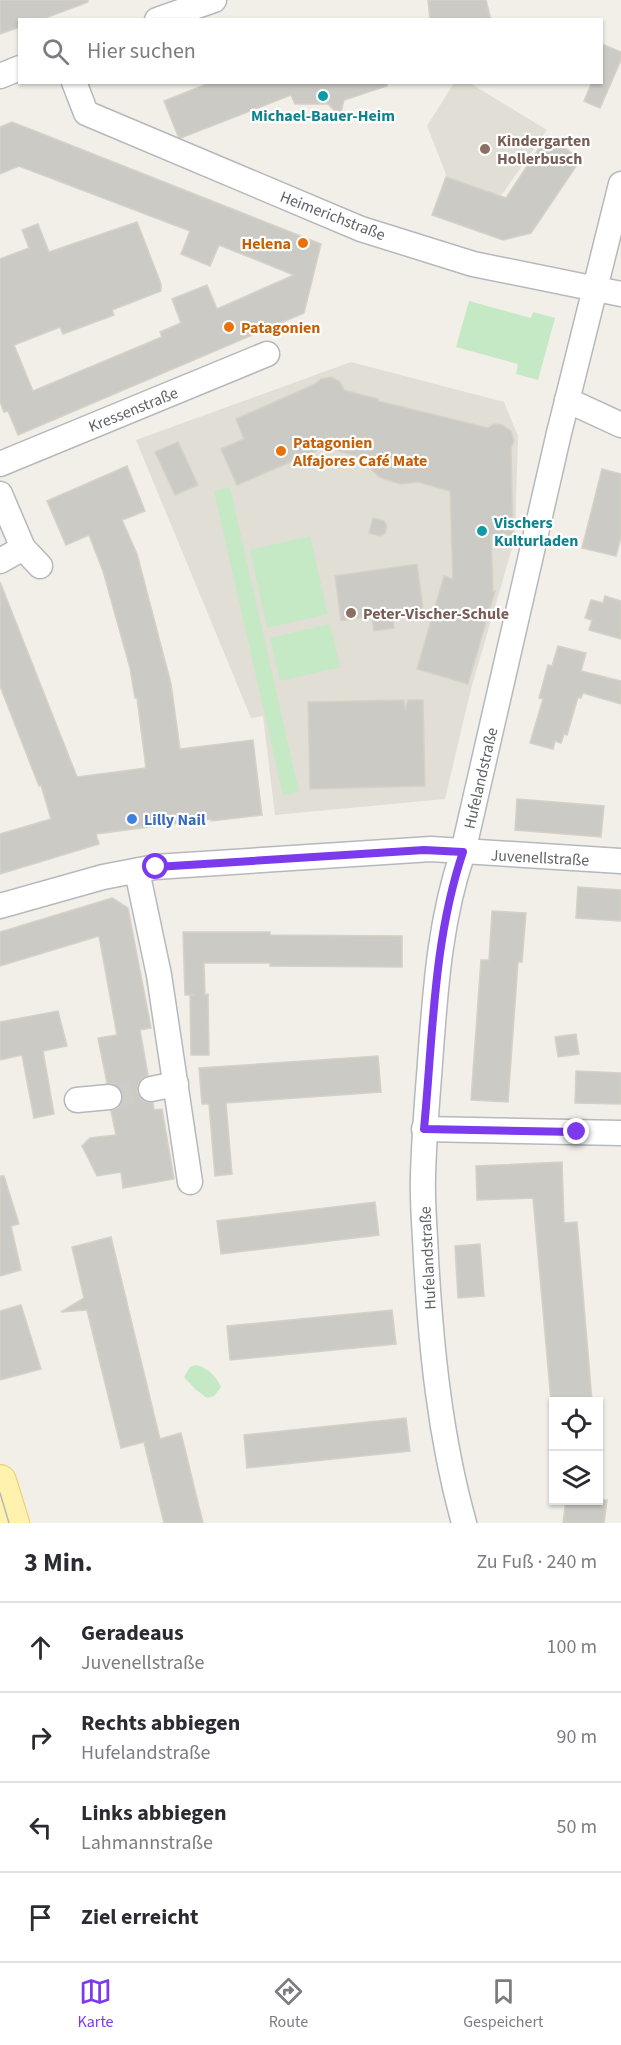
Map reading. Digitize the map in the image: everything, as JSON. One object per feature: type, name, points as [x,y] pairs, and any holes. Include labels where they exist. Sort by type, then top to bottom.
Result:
[{"type":"main road","points":[[0,1481],[7,1516]]},
{"type":"street","points":[[163,18],[214,0]]},
{"type":"street","points":[[0,76],[18,69]]},
{"type":"street","name":"Heimerichstraße","points":[[75,84],[86,113],[356,227],[473,264],[621,294]]},
{"type":"street","name":"Hufelandstraße","points":[[464,1523],[454,1489],[432,1342],[423,1180],[424,1129],[437,976],[450,890],[463,852],[567,400],[621,184]]},
{"type":"street","name":"Kressenstraße","points":[[0,464],[267,354]]},
{"type":"street","points":[[567,400],[621,425]]},
{"type":"street","points":[[0,494],[23,548],[40,566]]},
{"type":"street","points":[[0,561],[23,548]]},
{"type":"street","name":"Juvenellstraße","points":[[0,906],[103,877],[156,867],[424,850],[621,861]]},
{"type":"street","points":[[137,871],[159,975],[190,1182]]},
{"type":"street","points":[[152,1097],[177,1092]]},
{"type":"street","points":[[77,1100],[109,1097]]},
{"type":"street","points":[[424,1129],[621,1133]]},
{"type":"shaded area","name":"Kindergarten Hollerbusch","points":[[453,84],[471,84],[547,130],[503,193],[460,221],[444,169],[427,126]]},
{"type":"shaded area","name":"Peter-Vischer-Schule","points":[[351,362],[504,402],[518,436],[515,538],[471,689],[445,799],[275,815],[263,716],[251,718],[136,440]]},
{"type":"green space","points":[[469,301],[531,318],[533,312],[555,318],[538,380],[516,374],[518,364],[456,347]]},
{"type":"green space","points":[[230,487],[299,792],[283,795],[214,491]]},
{"type":"green space","points":[[310,536],[328,614],[267,628],[250,550]]},
{"type":"green space","points":[[330,624],[340,667],[280,681],[270,638]]},
{"type":"green space","points":[[196,1365],[208,1370],[219,1383],[221,1387],[214,1396],[207,1398],[184,1377],[190,1367]]},
{"type":"building","points":[[0,0],[88,0],[88,2],[45,18],[18,18],[18,28],[0,34]]},
{"type":"building","points":[[428,0],[486,0],[490,18],[430,18]]},
{"type":"building","points":[[603,44],[621,52],[621,60],[600,108],[584,101],[591,84],[603,84]]},
{"type":"building","points":[[207,84],[387,84],[387,86],[344,100],[340,116],[328,104],[295,104],[291,95],[181,138],[178,136],[164,101]]},
{"type":"building","points":[[12,122],[321,244],[304,313],[18,435],[8,411],[4,412],[0,401],[0,259],[29,248],[22,230],[38,224],[49,252],[137,222],[161,284],[161,291],[112,310],[114,315],[63,334],[60,327],[14,345],[33,391],[162,337],[160,332],[181,323],[172,299],[207,285],[217,309],[294,275],[219,245],[210,266],[181,254],[190,231],[19,166],[0,174],[0,127]]},
{"type":"building","points":[[547,136],[581,159],[531,233],[503,240],[432,215],[446,177],[506,198]]},
{"type":"building","points":[[331,377],[340,382],[344,390],[378,399],[378,401],[488,428],[494,424],[502,425],[511,431],[514,441],[511,448],[513,535],[491,535],[493,591],[495,591],[468,684],[417,669],[444,576],[453,579],[450,491],[418,482],[400,484],[379,477],[370,468],[364,467],[366,459],[325,447],[237,485],[221,449],[244,439],[236,419],[315,384],[321,379]]},
{"type":"building","points":[[178,442],[198,485],[175,495],[155,452]]},
{"type":"building","points":[[127,466],[145,511],[122,520],[137,554],[171,684],[180,749],[253,740],[262,815],[211,821],[211,819],[96,834],[99,844],[0,874],[0,834],[51,819],[41,785],[39,786],[0,686],[0,582],[77,777],[146,768],[137,698],[135,698],[130,668],[103,571],[89,535],[66,545],[47,501]]},
{"type":"building","points":[[602,469],[621,474],[621,537],[616,556],[582,548]]},
{"type":"building","points":[[373,518],[384,521],[387,526],[385,533],[380,536],[369,533]]},
{"type":"building","points":[[417,564],[423,609],[392,613],[394,628],[374,631],[372,616],[341,621],[335,576]]},
{"type":"building","points":[[605,596],[621,601],[621,639],[589,630],[592,620],[585,618],[591,600],[603,603]]},
{"type":"building","points":[[558,646],[586,653],[581,671],[621,681],[621,704],[583,693],[581,698],[578,697],[567,735],[564,734],[561,743],[555,741],[553,749],[530,743],[543,699],[539,698],[548,665],[552,666]]},
{"type":"building","points":[[404,700],[405,711],[408,700],[423,700],[425,786],[310,789],[308,702]]},
{"type":"building","points":[[517,799],[604,806],[601,837],[515,830]]},
{"type":"building","points":[[578,887],[621,890],[621,921],[576,918]]},
{"type":"building","points":[[112,898],[128,908],[151,1028],[140,1030],[148,1075],[138,1084],[137,1092],[141,1099],[153,1103],[154,1110],[162,1109],[174,1179],[123,1188],[121,1172],[97,1176],[82,1146],[90,1138],[116,1135],[111,1111],[122,1103],[123,1096],[121,1089],[115,1084],[107,1083],[98,1038],[117,1035],[99,936],[0,966],[0,932]]},
{"type":"building","points":[[492,911],[526,913],[522,962],[518,962],[508,1102],[471,1100],[481,960],[489,960]]},
{"type":"building","points":[[183,932],[402,936],[402,967],[204,963],[205,995],[208,994],[209,1055],[191,1055],[190,995],[185,995]]},
{"type":"building","points":[[58,1011],[67,1046],[43,1051],[54,1114],[34,1118],[22,1055],[0,1060],[0,1022]]},
{"type":"building","points":[[576,1034],[579,1054],[558,1057],[555,1037]]},
{"type":"building","points":[[378,1056],[381,1092],[226,1103],[232,1174],[215,1176],[209,1104],[202,1104],[199,1068]]},
{"type":"building","points":[[576,1071],[621,1073],[621,1104],[575,1103]]},
{"type":"building","points":[[562,1162],[564,1223],[577,1222],[592,1397],[551,1397],[533,1198],[477,1200],[476,1166]]},
{"type":"building","points":[[0,1176],[4,1176],[19,1224],[11,1226],[21,1270],[0,1276]]},
{"type":"building","points":[[375,1202],[379,1235],[221,1254],[217,1221]]},
{"type":"building","points":[[111,1237],[160,1439],[181,1433],[203,1523],[164,1523],[144,1442],[121,1448],[87,1310],[61,1312],[84,1298],[72,1247]]},
{"type":"building","points":[[480,1244],[484,1296],[458,1298],[455,1246]]},
{"type":"building","points":[[21,1305],[41,1369],[0,1380],[0,1311]]},
{"type":"building","points":[[392,1310],[396,1344],[230,1360],[227,1326]]},
{"type":"building","points":[[406,1418],[410,1451],[247,1468],[244,1435]]},
{"type":"building","points":[[603,1500],[607,1500],[604,1523],[563,1523],[565,1505],[603,1505]]},
{"type":"tunnel","points":[[109,1097],[151,1089]]},
{"type":"tram line","points":[[0,1493],[9,1523]]},
{"type":"place","name":"Michael-Bauer-Heim","points":[[323,96]]},
{"type":"place","name":"Kindergarten Hollerbusch","points":[[485,149]]},
{"type":"place","name":"Helena","points":[[303,243]]},
{"type":"place","name":"Patagonien","points":[[229,327]]},
{"type":"place","name":"Patagonien Alfajores Café Mate","points":[[281,451]]},
{"type":"place","name":"Vischers Kulturladen","points":[[482,531]]},
{"type":"place","name":"Peter-Vischer-Schule","points":[[351,613]]},
{"type":"place","name":"Lilly Nail","points":[[132,819]]},
{"type":"route","points":[[156,867],[431,849],[463,852],[450,890],[437,976],[424,1129],[577,1132]]}]
